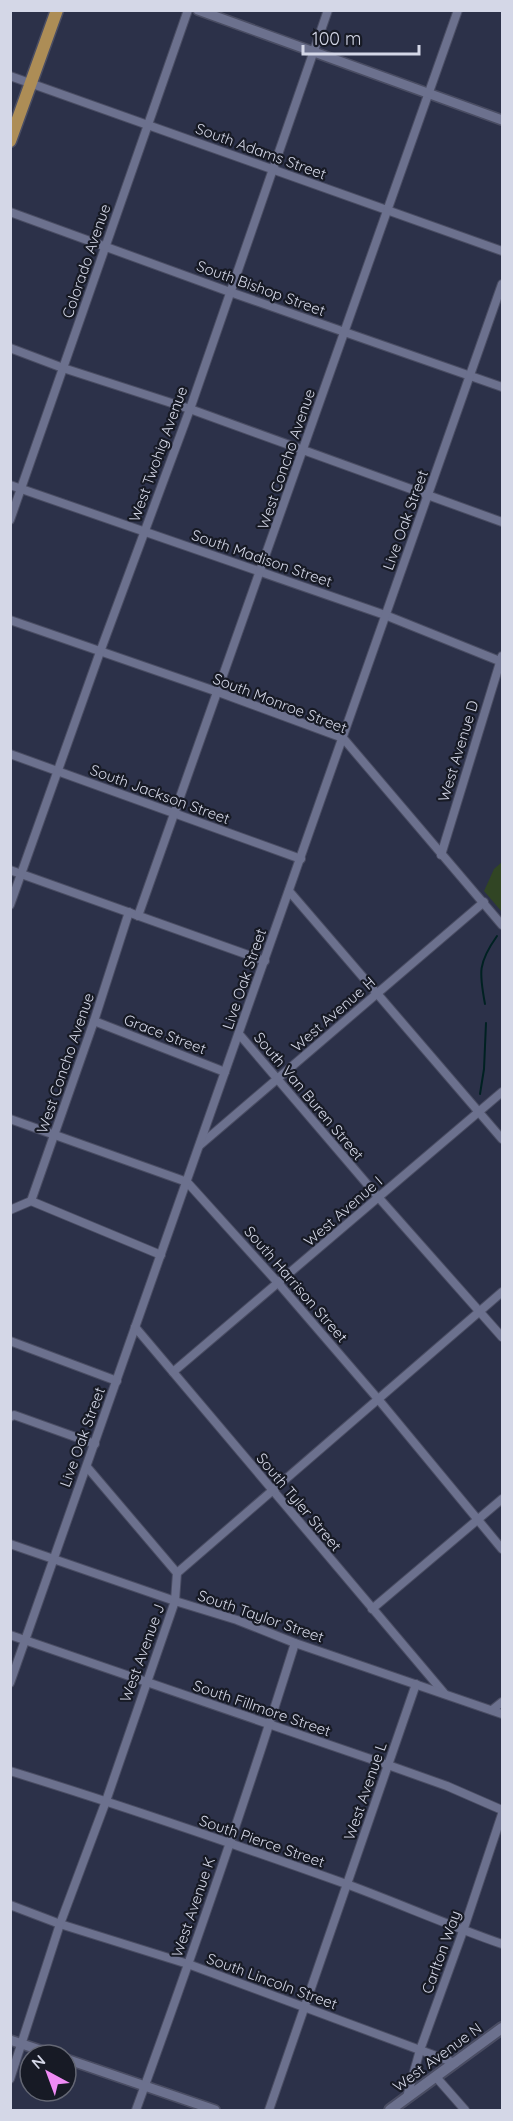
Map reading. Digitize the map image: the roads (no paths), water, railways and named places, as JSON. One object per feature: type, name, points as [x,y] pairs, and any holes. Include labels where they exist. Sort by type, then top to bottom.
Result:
[{"type":"main road","points":[[10,141],[57,10]]},
{"type":"main road","name":"West Avenue N","points":[[390,2110],[502,2028]]},
{"type":"street","name":"Colorado Avenue","points":[[10,520],[188,10]]},
{"type":"street","points":[[198,10],[502,120]]},
{"type":"street","name":"West Twohig Avenue","points":[[10,905],[190,409],[328,10]]},
{"type":"street","name":"West Concho Avenue","points":[[138,916],[458,10]]},
{"type":"street","name":"South Adams Street","points":[[10,76],[502,251]]},
{"type":"street","name":"South Bishop Street","points":[[10,212],[502,387]]},
{"type":"street","name":"Live Oak Street","points":[[10,1683],[502,284]]},
{"type":"street","points":[[10,348],[63,368],[190,409],[502,522]]},
{"type":"street","name":"South Madison Street","points":[[10,485],[385,615],[502,660]]},
{"type":"street","name":"South Monroe Street","points":[[10,620],[343,738],[502,925]]},
{"type":"street","name":"West Avenue D","points":[[441,855],[502,660]]},
{"type":"street","name":"South Jackson Street","points":[[10,754],[301,859]]},
{"type":"street","points":[[10,870],[265,961]]},
{"type":"street","points":[[289,891],[502,1139]]},
{"type":"street","name":"West Avenue H","points":[[200,1146],[484,902]]},
{"type":"street","name":"West Concho Avenue","points":[[31,1200],[94,1021],[129,912]]},
{"type":"street","name":"Grace Street","points":[[94,1021],[225,1072]]},
{"type":"street","name":"South Van Buren Street","points":[[239,1034],[502,1337]]},
{"type":"street","name":"West Avenue I","points":[[173,1372],[502,1092]]},
{"type":"street","name":"South Harrison Street","points":[[10,1119],[55,1133],[187,1182],[378,1399],[502,1549]]},
{"type":"street","points":[[10,1210],[31,1200],[161,1255]]},
{"type":"street","points":[[87,1467],[177,1572],[502,1292]]},
{"type":"street","name":"South Tyler Street","points":[[135,1328],[444,1693]]},
{"type":"street","points":[[10,1341],[117,1381]]},
{"type":"street","points":[[12,1416],[94,1444]]},
{"type":"street","points":[[372,1609],[502,1499]]},
{"type":"street","name":"South Taylor Street","points":[[10,1544],[237,1620],[295,1643],[502,1714]]},
{"type":"street","name":"West Avenue J","points":[[23,2043],[60,1924],[106,1801],[175,1601],[177,1572]]},
{"type":"street","name":"South Fillmore Street","points":[[10,1635],[447,1786],[502,1812]]},
{"type":"street","name":"West Avenue K","points":[[136,2110],[270,1725],[295,1643]]},
{"type":"street","name":"West Avenue L","points":[[269,2110],[416,1684]]},
{"type":"street","points":[[492,1710],[502,1702]]},
{"type":"street","name":"South Pierce Street","points":[[10,1771],[106,1801],[348,1885],[502,1944]]},
{"type":"street","name":"Carlton Way","points":[[406,2099],[420,2050],[502,1812]]},
{"type":"street","name":"South Lincoln Street","points":[[10,1905],[60,1924],[188,1964],[455,2063]]},
{"type":"street","name":"West Avenue J","points":[[10,2079],[18,2057]]},
{"type":"street","points":[[78,2063],[215,2110]]},
{"type":"street","points":[[436,2077],[465,2110]]},
{"type":"waterway","points":[[485,1004],[481,976],[483,961],[497,936]]},
{"type":"waterway","points":[[480,1094],[484,1069],[486,1023]]}]
